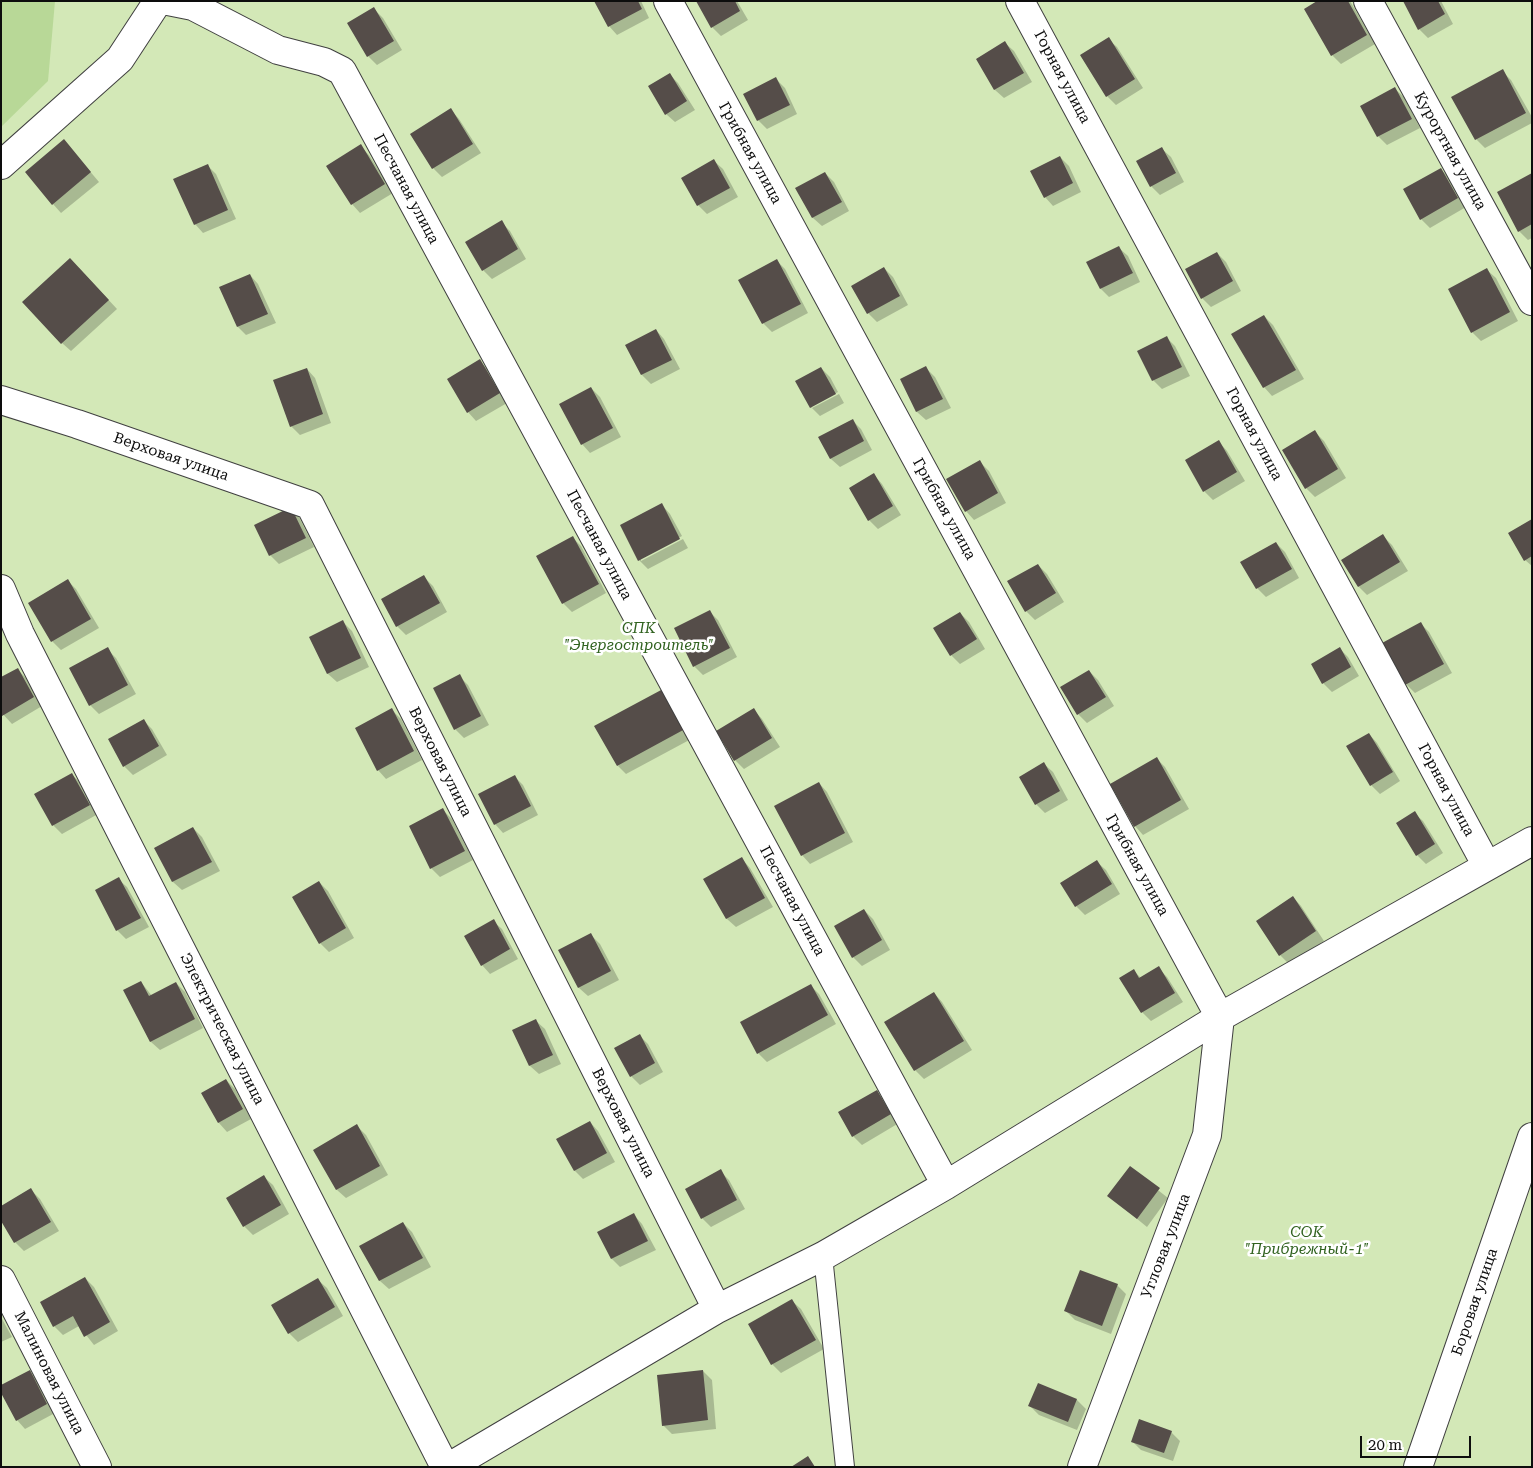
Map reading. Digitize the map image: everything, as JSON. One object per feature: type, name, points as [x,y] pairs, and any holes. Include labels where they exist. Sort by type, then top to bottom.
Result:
[{"type":"street","points":[[1,165],[120,59],[158,1]]},
{"type":"street","name":"Песчаная улица","points":[[168,1],[193,6],[278,50],[324,62],[342,71],[946,1185]]},
{"type":"street","name":"Грибная улица","points":[[668,1],[1220,1017]]},
{"type":"street","name":"Горная улица","points":[[1020,1],[1487,866]]},
{"type":"street","name":"Курортная улица","points":[[1368,1],[1532,302]]},
{"type":"street","name":"Верховая улица","points":[[1,400],[86,427],[310,505],[717,1309]]},
{"type":"street","name":"Электрическая улица","points":[[1,589],[20,634],[445,1467]]},
{"type":"street","points":[[449,1467],[717,1309],[823,1256],[946,1185],[1220,1017],[1532,841]]},
{"type":"street","name":"Угловая улица","points":[[1082,1467],[1208,1135],[1220,1017]]},
{"type":"street","name":"Боровая улица","points":[[1418,1467],[1532,1137]]},
{"type":"street","name":"Малиновая улица","points":[[1,1280],[97,1467]]},
{"type":"lane","points":[[823,1256],[845,1467]]},
{"type":"green space","name":"СПК \"Энергостроитель\"","points":[[1,1],[1532,1],[1532,1467],[1,1467]]},
{"type":"green space","points":[[1,1],[55,1],[48,81],[1,127]]},
{"type":"building","points":[[594,1],[638,1],[642,9],[608,27]]},
{"type":"building","points":[[696,1],[735,1],[740,11],[711,28]]},
{"type":"building","points":[[1317,1],[1348,1],[1367,35],[1331,56],[1304,9]]},
{"type":"building","points":[[1403,1],[1438,1],[1445,14],[1418,30]]},
{"type":"building","points":[[374,7],[394,41],[367,57],[347,23]]},
{"type":"building","points":[[1109,37],[1135,79],[1106,97],[1080,55]]},
{"type":"building","points":[[1005,41],[1024,73],[994,90],[976,59]]},
{"type":"building","points":[[1503,69],[1526,113],[1475,140],[1451,97]]},
{"type":"building","points":[[670,73],[687,101],[665,115],[648,86]]},
{"type":"building","points":[[776,77],[790,105],[757,121],[743,94]]},
{"type":"building","points":[[1395,87],[1412,119],[1377,137],[1360,106]]},
{"type":"building","points":[[451,108],[473,144],[432,169],[410,134]]},
{"type":"building","points":[[64,139],[91,172],[52,205],[25,172]]},
{"type":"building","points":[[361,144],[385,184],[351,205],[326,166]]},
{"type":"building","points":[[1162,147],[1176,173],[1150,187],[1136,161]]},
{"type":"building","points":[[1060,156],[1073,183],[1044,198],[1030,171]]},
{"type":"building","points":[[714,159],[730,188],[697,206],[681,178]]},
{"type":"building","points":[[208,164],[228,210],[194,225],[173,179]]},
{"type":"building","points":[[1441,168],[1458,198],[1420,220],[1403,189]]},
{"type":"building","points":[[825,172],[842,202],[812,218],[795,188]]},
{"type":"building","points":[[1532,173],[1532,224],[1518,232],[1497,192]]},
{"type":"building","points":[[502,220],[518,249],[482,271],[465,242]]},
{"type":"building","points":[[1119,246],[1133,273],[1100,289],[1086,262]]},
{"type":"building","points":[[1217,252],[1233,281],[1201,299],[1185,269]]},
{"type":"building","points":[[70,258],[109,300],[61,344],[22,302]]},
{"type":"building","points":[[777,259],[801,304],[762,324],[738,280]]},
{"type":"building","points":[[884,267],[900,296],[867,314],[851,286]]},
{"type":"building","points":[[1487,268],[1510,312],[1471,333],[1448,289]]},
{"type":"building","points":[[250,274],[268,314],[237,327],[219,287]]},
{"type":"building","points":[[1264,315],[1296,370],[1263,388],[1231,334]]},
{"type":"building","points":[[656,329],[672,360],[641,375],[625,345]]},
{"type":"building","points":[[1167,336],[1182,367],[1152,381],[1137,351]]},
{"type":"building","points":[[480,359],[500,393],[467,413],[447,379]]},
{"type":"building","points":[[926,366],[943,399],[916,412],[900,379]]},
{"type":"building","points":[[821,367],[836,394],[810,408],[795,381]]},
{"type":"building","points":[[307,368],[323,414],[290,427],[273,380]]},
{"type":"building","points":[[591,387],[613,428],[581,445],[559,404]]},
{"type":"building","points":[[853,419],[864,441],[830,459],[818,437]]},
{"type":"building","points":[[1315,430],[1338,469],[1305,489],[1282,450]]},
{"type":"building","points":[[1219,440],[1237,472],[1203,492],[1185,460]]},
{"type":"building","points":[[980,460],[998,493],[965,512],[946,479]]},
{"type":"building","points":[[874,473],[893,506],[868,521],[849,488]]},
{"type":"building","points":[[662,503],[680,539],[638,561],[620,525]]},
{"type":"building","points":[[291,507],[306,538],[269,556],[254,525]]},
{"type":"building","points":[[1532,519],[1532,556],[1524,561],[1508,533]]},
{"type":"building","points":[[1383,534],[1400,562],[1358,587],[1341,560]]},
{"type":"building","points":[[573,536],[599,584],[562,604],[536,556]]},
{"type":"building","points":[[1276,542],[1292,569],[1256,589],[1240,562]]},
{"type":"building","points":[[1038,564],[1056,593],[1025,612],[1007,581]]},
{"type":"building","points":[[424,575],[440,603],[396,627],[381,599]]},
{"type":"building","points":[[68,579],[91,619],[51,642],[28,603]]},
{"type":"building","points":[[710,610],[730,648],[693,667],[674,628]]},
{"type":"building","points":[[960,612],[977,639],[950,656],[933,628]]},
{"type":"building","points":[[343,620],[361,658],[327,674],[309,637]]},
{"type":"building","points":[[1421,622],[1444,664],[1405,685],[1382,643]]},
{"type":"building","points":[[108,647],[128,685],[89,706],[69,668]]},
{"type":"building","points":[[1340,647],[1351,667],[1322,684],[1311,664]]},
{"type":"building","points":[[18,668],[34,697],[2,716],[1,677]]},
{"type":"building","points":[[1089,670],[1106,697],[1077,715],[1060,687]]},
{"type":"building","points":[[460,674],[481,716],[454,730],[433,688]]},
{"type":"building","points":[[663,689],[685,729],[617,766],[594,726]]},
{"type":"building","points":[[392,708],[414,751],[377,771],[355,728]]},
{"type":"building","points":[[754,708],[772,738],[734,761],[716,731]]},
{"type":"building","points":[[144,719],[159,746],[123,767],[108,739]]},
{"type":"building","points":[[1369,733],[1393,772],[1370,786],[1346,746]]},
{"type":"building","points":[[1157,757],[1181,800],[1134,827],[1110,784]]},
{"type":"building","points":[[1044,762],[1060,791],[1035,805],[1019,777]]},
{"type":"building","points":[[72,773],[90,805],[52,826],[34,794]]},
{"type":"building","points":[[515,775],[531,806],[494,825],[478,794]]},
{"type":"building","points":[[819,782],[845,833],[801,856],[774,806]]},
{"type":"building","points":[[443,808],[465,851],[430,869],[409,826]]},
{"type":"building","points":[[1415,811],[1435,844],[1416,856],[1396,823]]},
{"type":"building","points":[[193,827],[212,862],[172,882],[154,848]]},
{"type":"building","points":[[742,857],[765,898],[726,919],[703,879]]},
{"type":"building","points":[[1097,860],[1112,884],[1075,907],[1060,883]]},
{"type":"building","points":[[119,877],[141,918],[116,931],[95,890]]},
{"type":"building","points":[[319,881],[346,928],[319,944],[292,897]]},
{"type":"building","points":[[1293,896],[1316,931],[1279,956],[1256,921]]},
{"type":"building","points":[[864,909],[882,940],[852,958],[834,926]]},
{"type":"building","points":[[494,919],[510,949],[481,966],[464,936]]},
{"type":"building","points":[[591,933],[611,971],[578,988],[558,950]]},
{"type":"building","points":[[1159,966],[1175,993],[1141,1013],[1119,978],[1134,969],[1139,978]]},
{"type":"building","points":[[141,981],[149,996],[176,982],[195,1019],[150,1042],[123,990]]},
{"type":"building","points":[[811,984],[828,1015],[757,1054],[740,1022]]},
{"type":"building","points":[[934,992],[964,1041],[914,1071],[884,1022]]},
{"type":"building","points":[[536,1019],[553,1055],[529,1066],[512,1030]]},
{"type":"building","points":[[640,1034],[655,1063],[630,1077],[614,1048]]},
{"type":"building","points":[[226,1079],[243,1109],[218,1123],[201,1093]]},
{"type":"building","points":[[877,1090],[891,1114],[852,1137],[838,1112]]},
{"type":"building","points":[[590,1121],[607,1153],[574,1171],[556,1139]]},
{"type":"building","points":[[357,1124],[380,1166],[336,1190],[313,1150]]},
{"type":"building","points":[[1130,1166],[1160,1188],[1137,1219],[1107,1196]]},
{"type":"building","points":[[721,1169],[737,1200],[701,1219],[685,1189]]},
{"type":"building","points":[[264,1175],[281,1205],[243,1227],[226,1198]]},
{"type":"building","points":[[31,1188],[51,1222],[14,1243],[1,1221],[1,1206]]},
{"type":"building","points":[[634,1213],[648,1241],[611,1259],[597,1232]]},
{"type":"building","points":[[403,1222],[423,1258],[379,1281],[359,1246]]},
{"type":"building","points":[[1080,1270],[1118,1284],[1102,1326],[1064,1311]]},
{"type":"building","points":[[85,1277],[110,1322],[84,1337],[73,1316],[53,1327],[40,1302]]},
{"type":"building","points":[[318,1278],[335,1307],[288,1334],[271,1305]]},
{"type":"building","points":[[792,1299],[816,1340],[771,1365],[748,1324]]},
{"type":"building","points":[[30,1370],[47,1404],[16,1421],[1,1393],[1,1385]]},
{"type":"building","points":[[703,1370],[708,1420],[662,1426],[657,1375]]},
{"type":"building","points":[[1038,1383],[1077,1399],[1068,1422],[1028,1406]]},
{"type":"building","points":[[1139,1419],[1172,1431],[1164,1453],[1131,1442]]},
{"type":"building","points":[[808,1456],[815,1467],[791,1467]]},
{"type":"park label","name":"СОК \"Прибрежный-1\"","points":[[1307,1242]]}]
